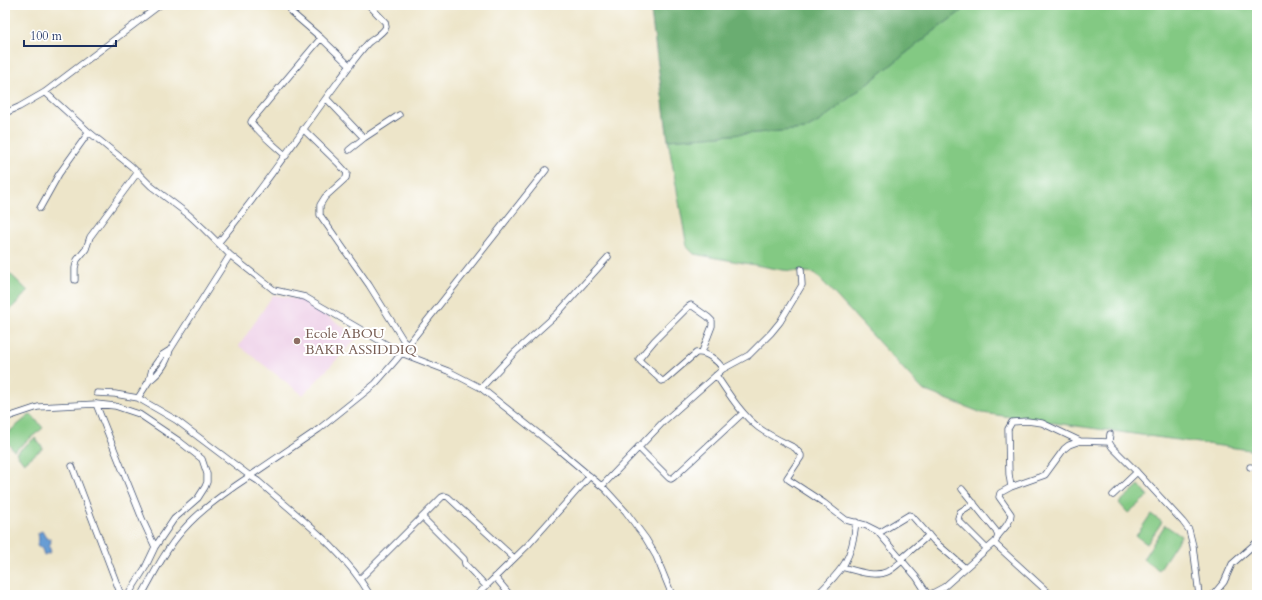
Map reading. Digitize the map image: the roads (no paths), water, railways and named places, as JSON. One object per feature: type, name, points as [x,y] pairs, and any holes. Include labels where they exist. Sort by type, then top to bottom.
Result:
[{"type":"street","points":[[5,113],[45,92],[160,5]]},
{"type":"street","points":[[218,243],[256,197],[286,156],[303,129],[350,66],[368,44],[386,27],[385,22],[372,6]]},
{"type":"street","points":[[291,12],[350,66]]},
{"type":"street","points":[[286,156],[268,141],[251,122],[321,38]]},
{"type":"street","points":[[45,92],[138,172],[151,186],[194,220],[230,255],[274,290],[305,297],[401,353],[448,371],[480,388],[554,446],[602,486],[626,512],[646,539],[656,556],[672,595]]},
{"type":"street","points":[[326,98],[364,138]]},
{"type":"street","points":[[349,150],[364,138],[399,115]]},
{"type":"street","points":[[303,129],[347,173],[346,178],[325,197],[320,205],[320,215],[369,285],[407,346]]},
{"type":"street","points":[[40,208],[59,174],[90,132]]},
{"type":"street","points":[[142,595],[172,543],[197,515],[250,476],[319,429],[375,384],[396,360],[546,170]]},
{"type":"street","points":[[75,280],[75,268],[78,260],[86,249],[90,237],[138,172]]},
{"type":"street","points":[[149,381],[163,368],[170,350],[230,255]]},
{"type":"street","points":[[480,388],[515,352],[557,314],[608,257]]},
{"type":"street","points":[[602,486],[663,422],[723,369],[749,355],[778,326],[802,285],[801,269]]},
{"type":"street","points":[[702,352],[712,326],[712,321],[691,305],[654,340],[639,359],[662,381],[696,353],[702,352],[719,363],[723,369]]},
{"type":"street","points":[[138,398],[149,381],[152,369],[162,355],[170,350]]},
{"type":"street","points":[[716,375],[743,413],[761,429],[794,448],[801,454],[801,457],[787,478],[846,520],[872,528],[879,533],[917,578],[929,595],[944,587],[994,543],[1009,523],[1011,517],[1010,512],[999,495],[1000,493],[1011,487],[1045,475],[1064,449],[1069,445],[1080,441],[1109,442]]},
{"type":"street","points":[[97,393],[138,398],[176,420],[270,491],[329,544],[360,579],[370,595]]},
{"type":"street","points":[[96,404],[155,547]]},
{"type":"street","points":[[5,418],[38,407],[96,404],[115,406],[139,414],[179,441],[202,459],[207,474],[206,487],[198,498],[174,519],[155,547],[145,568],[128,595]]},
{"type":"street","points":[[638,447],[671,479],[743,413]]},
{"type":"street","points":[[1011,487],[1009,474],[1008,429],[1012,422],[1027,421],[1042,423],[1080,441]]},
{"type":"street","points":[[1110,434],[1109,442],[1112,447],[1137,472],[1189,530],[1193,546],[1199,595]]},
{"type":"street","points":[[72,466],[121,595]]},
{"type":"street","points":[[1250,467],[1257,468]]},
{"type":"street","points":[[1113,495],[1137,472]]},
{"type":"street","points":[[477,595],[529,544],[590,476]]},
{"type":"street","points":[[962,489],[996,531],[998,536]]},
{"type":"street","points":[[360,579],[445,496],[448,497],[514,558]]},
{"type":"street","points":[[974,504],[960,512],[958,518],[959,521],[987,549]]},
{"type":"street","points":[[879,533],[909,515],[912,516],[929,535],[965,568]]},
{"type":"street","points":[[422,517],[464,558],[465,564],[486,586]]},
{"type":"street","points":[[817,595],[836,576],[851,552],[856,522]]},
{"type":"street","points":[[842,567],[859,572],[881,573],[889,570],[929,535]]},
{"type":"street","points":[[1213,595],[1224,582],[1232,564],[1257,542]]},
{"type":"street","points":[[994,543],[1051,595]]},
{"type":"street","points":[[495,577],[510,595]]},
{"type":"water","points":[[42,531],[46,538],[50,539],[51,542],[49,546],[51,552],[44,555],[42,549],[37,545],[39,540],[38,533]]},
{"type":"place","name":"Ecole ABOU BAKR ASSIDDIQ","points":[[297,341]]}]
